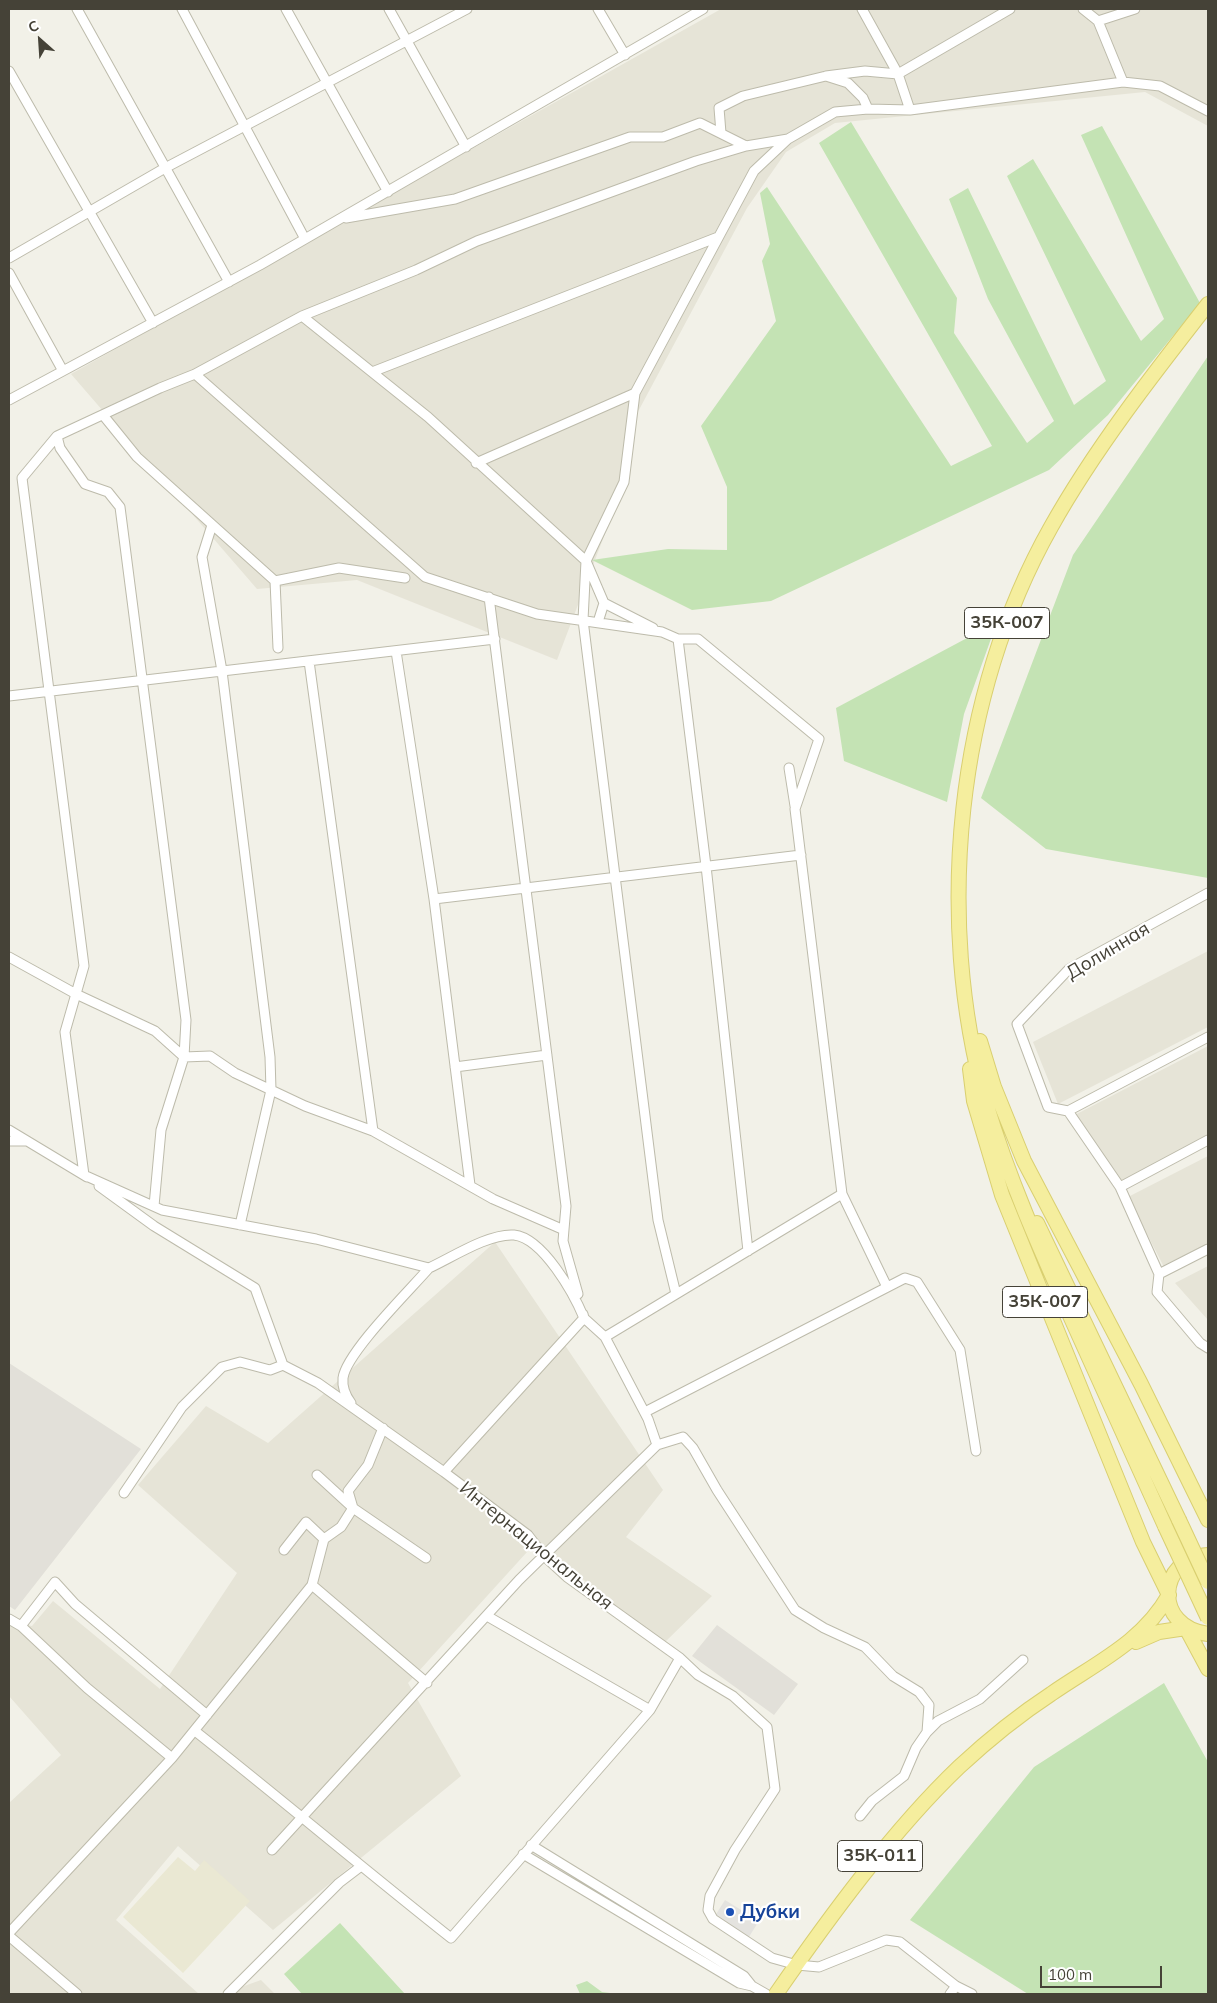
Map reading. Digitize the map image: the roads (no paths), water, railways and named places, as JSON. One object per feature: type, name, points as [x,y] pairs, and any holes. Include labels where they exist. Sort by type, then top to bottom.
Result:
[{"type":"main road","name":"35К-007","points":[[1208,304],[1101,449],[1051,527],[1025,578],[997,650],[971,755],[959,841],[959,927],[965,996],[970,1033],[987,1104],[1037,1242],[1208,1618]]},
{"type":"main road","name":"35К-007","points":[[965,996],[994,1088],[1024,1162],[1142,1384],[1208,1520]]},
{"type":"main road","name":"35К-007","points":[[965,996],[966,1045],[974,1101],[1002,1195],[1143,1542],[1168,1595]]},
{"type":"main road","name":"35К-007","points":[[1013,1178],[1047,1240],[1208,1582]]},
{"type":"main road","points":[[1121,1648],[1152,1620],[1168,1595],[1171,1580],[1183,1564],[1192,1559],[1208,1555]]},
{"type":"main road","points":[[1168,1595],[1172,1610],[1186,1628],[1208,1669]]},
{"type":"main road","points":[[1186,1628],[1208,1634]]},
{"type":"main road","name":"35К-011","points":[[776,1994],[856,1886],[911,1818],[959,1768],[1000,1732],[1049,1694],[1121,1648],[1159,1632],[1186,1628]]},
{"type":"street","points":[[77,9],[229,282]]},
{"type":"street","points":[[182,9],[306,239]]},
{"type":"street","points":[[286,9],[388,192]]},
{"type":"street","points":[[389,9],[466,147]]},
{"type":"street","points":[[9,258],[88,210],[165,168],[467,9]]},
{"type":"street","points":[[598,9],[625,55]]},
{"type":"street","points":[[9,400],[306,239],[704,9]]},
{"type":"street","points":[[862,9],[898,74],[910,110]]},
{"type":"street","points":[[721,133],[719,108],[743,96],[826,76],[865,71],[898,74],[1010,9]]},
{"type":"street","points":[[1083,9],[1098,20],[1123,82]]},
{"type":"street","points":[[1098,20],[1135,9]]},
{"type":"street","points":[[9,71],[153,323]]},
{"type":"street","points":[[826,76],[848,83],[864,98],[868,109]]},
{"type":"street","points":[[676,1294],[658,1220],[583,620],[586,561],[624,482],[635,393],[754,171],[788,139],[836,112],[868,109],[910,110],[1123,82],[1160,86],[1208,110]]},
{"type":"street","points":[[340,219],[389,213],[455,199],[630,138],[663,137],[700,123],[746,146]]},
{"type":"street","points":[[84,1175],[65,1032],[84,966],[51,691],[22,478],[57,436],[160,388],[195,374],[302,316],[416,270],[477,241],[687,164],[746,146],[788,139]]},
{"type":"street","points":[[372,372],[718,236]]},
{"type":"street","points":[[9,273],[63,371]]},
{"type":"street","points":[[302,316],[428,418],[586,561],[604,603],[678,640],[698,639],[819,739],[795,809]]},
{"type":"street","points":[[195,374],[425,577],[537,614],[662,632],[678,640]]},
{"type":"street","points":[[476,463],[635,393]]},
{"type":"street","points":[[103,415],[137,457],[275,581],[278,648]]},
{"type":"street","points":[[57,436],[60,448],[85,484],[108,492],[120,507],[186,1020],[184,1057],[161,1130],[154,1206]]},
{"type":"street","points":[[212,524],[202,557],[222,671],[270,1057],[271,1090],[240,1225]]},
{"type":"street","points":[[275,581],[340,568],[406,578]]},
{"type":"street","points":[[489,597],[566,1206],[562,1241],[584,1318]]},
{"type":"street","points":[[598,622],[604,603]]},
{"type":"street","points":[[9,696],[495,639]]},
{"type":"street","points":[[678,640],[706,866],[748,1251]]},
{"type":"street","points":[[396,651],[434,899],[470,1185]]},
{"type":"street","points":[[310,661],[373,1131]]},
{"type":"street","points":[[789,768],[842,1194],[887,1287]]},
{"type":"street","points":[[434,899],[801,855]]},
{"type":"street","name":"Долинная","points":[[1068,1110],[1048,1108],[1017,1024],[1069,970],[1208,893]]},
{"type":"street","points":[[9,957],[76,994],[155,1031],[184,1057],[210,1056],[235,1073],[305,1106],[373,1131],[493,1199],[564,1230]]},
{"type":"street","points":[[1208,1037],[1068,1110],[1120,1187],[1160,1274],[1156,1292],[1200,1343],[1208,1348]]},
{"type":"street","points":[[456,1067],[547,1055]]},
{"type":"street","points":[[9,1130],[84,1175],[154,1226],[255,1288],[283,1365],[270,1370],[240,1362],[222,1368],[182,1407],[124,1492]]},
{"type":"street","points":[[1120,1187],[1208,1140]]},
{"type":"street","points":[[9,1141],[28,1141]]},
{"type":"street","points":[[84,1175],[162,1210],[316,1239],[428,1268]]},
{"type":"street","points":[[605,1337],[842,1194]]},
{"type":"street","points":[[354,1408],[344,1393],[343,1376],[354,1353],[428,1268],[490,1239],[515,1235],[538,1247],[572,1290],[584,1318],[605,1337],[645,1412],[657,1445]]},
{"type":"street","points":[[1160,1274],[1208,1249]]},
{"type":"street","points":[[645,1412],[905,1278],[917,1282],[960,1350],[976,1451]]},
{"type":"street","points":[[444,1472],[584,1318]]},
{"type":"street","name":"Интернациональная","points":[[283,1365],[318,1383],[444,1472],[528,1535],[544,1556],[567,1577],[680,1658],[698,1675],[733,1696],[767,1727],[776,1789],[735,1850],[710,1896],[708,1910],[713,1919],[772,1958],[797,1965],[820,1967],[886,1940],[900,1942],[956,1986],[972,1994]]},
{"type":"street","points":[[77,1994],[9,1935],[172,1758],[312,1585],[324,1539],[342,1527],[353,1508],[348,1491],[368,1465],[383,1428]]},
{"type":"street","points":[[272,1850],[544,1556],[657,1445],[683,1437],[693,1448],[717,1490],[795,1610],[824,1628],[865,1647],[893,1676],[918,1692],[929,1705],[927,1732]]},
{"type":"street","points":[[317,1474],[353,1508],[426,1558]]},
{"type":"street","points":[[284,1550],[306,1522],[324,1539]]},
{"type":"street","points":[[21,1626],[55,1582],[75,1604],[207,1715]]},
{"type":"street","points":[[312,1585],[427,1683]]},
{"type":"street","points":[[487,1616],[650,1710]]},
{"type":"street","points":[[9,1619],[21,1626],[87,1688],[172,1758]]},
{"type":"street","points":[[195,1731],[304,1817],[360,1867],[452,1938],[650,1710],[680,1658]]},
{"type":"street","points":[[860,1816],[872,1801],[904,1776],[916,1748],[927,1732],[938,1721],[980,1699],[1024,1660]]},
{"type":"street","points":[[531,1845],[744,1976],[752,1986]]},
{"type":"street","points":[[523,1854],[739,1983],[752,1986],[766,1994]]},
{"type":"street","points":[[228,1994],[339,1883],[360,1867]]},
{"type":"street","points":[[950,1994],[956,1986]]},
{"type":"place","name":"Дубки","points":[[730,1912]]}]
